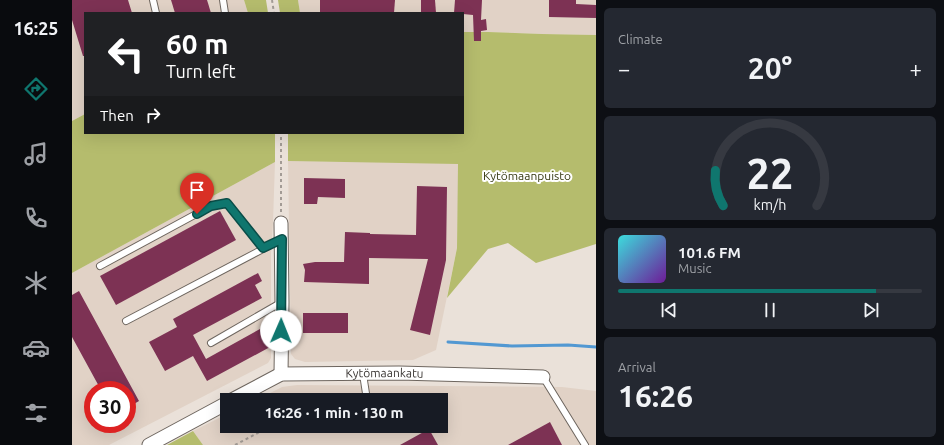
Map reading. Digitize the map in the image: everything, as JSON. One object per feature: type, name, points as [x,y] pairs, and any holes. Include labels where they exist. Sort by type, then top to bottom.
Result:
[{"type":"street","points":[[281,223],[281,374]]},
{"type":"street","name":"Kytömaankatu","points":[[245,393],[281,374],[399,373],[544,377]]},
{"type":"street","points":[[149,445],[220,407]]},
{"type":"lane","points":[[153,0],[156,12]]},
{"type":"lane","points":[[222,0],[225,12]]},
{"type":"lane","points":[[100,266],[211,206],[227,203],[263,248]]},
{"type":"lane","points":[[126,321],[282,239]]},
{"type":"lane","points":[[211,343],[282,302]]},
{"type":"lane","points":[[363,374],[367,393]]},
{"type":"lane","points":[[544,377],[585,445]]},
{"type":"path","points":[[272,0],[274,12]]},
{"type":"path","points":[[281,134],[281,223]]},
{"type":"path","points":[[236,445],[258,433]]},
{"type":"shaded area","points":[[72,0],[244,0],[248,12],[84,12],[84,115],[72,121]]},
{"type":"shaded area","points":[[298,0],[596,0],[596,35],[464,32],[464,12],[300,12]]},
{"type":"shaded area","points":[[288,161],[459,163],[457,248],[436,350],[413,360],[305,362],[295,359],[291,354]]},
{"type":"shaded area","points":[[275,162],[271,254],[271,358],[268,363],[136,431],[136,381],[84,381],[84,433],[132,433],[109,445],[72,445],[72,273]]},
{"type":"shaded area","points":[[297,385],[562,387],[596,391],[596,445],[203,445],[193,431],[220,418],[220,433],[448,433],[448,393],[270,393],[282,387]]},
{"type":"green space","points":[[244,0],[266,0],[268,12],[248,12]]},
{"type":"green space","points":[[278,0],[298,0],[300,12],[280,12]]},
{"type":"green space","name":"Kytömaanpuisto","points":[[464,32],[596,35],[596,244],[536,263],[508,243],[488,249],[447,298],[457,248],[458,164],[288,161],[288,134],[464,134]]},
{"type":"green space","points":[[84,115],[84,134],[275,134],[275,162],[72,273],[72,121]]},
{"type":"green space","points":[[193,431],[203,445],[167,445]]},
{"type":"building","points":[[72,0],[128,0],[132,12],[84,12],[84,56],[72,20]]},
{"type":"building","points":[[171,0],[207,0],[211,12],[175,12]]},
{"type":"building","points":[[320,0],[395,0],[394,12],[320,12]]},
{"type":"building","points":[[421,0],[435,0],[436,12],[421,12]]},
{"type":"building","points":[[455,0],[482,0],[481,20],[486,19],[487,30],[481,31],[481,41],[474,41],[473,15],[464,14],[464,12],[454,12]]},
{"type":"building","points":[[549,0],[576,0],[576,4],[596,5],[596,18],[549,17]]},
{"type":"building","points":[[304,178],[345,179],[345,198],[318,197],[317,204],[304,204]]},
{"type":"building","points":[[417,186],[447,187],[446,260],[430,335],[410,330],[428,259],[369,258],[369,284],[304,282],[305,270],[303,264],[315,262],[344,262],[345,232],[416,235]]},
{"type":"building","points":[[220,211],[236,240],[116,305],[100,276]]},
{"type":"building","points":[[258,273],[262,281],[255,285],[262,298],[193,335],[206,359],[260,329],[270,347],[207,381],[193,356],[165,371],[149,342],[177,327],[173,319]]},
{"type":"building","points":[[79,291],[128,381],[96,381],[72,337],[72,295]]},
{"type":"building","points":[[303,313],[348,313],[348,333],[303,333]]},
{"type":"building","points":[[136,396],[139,401],[136,403]]},
{"type":"building","points":[[550,422],[562,445],[508,445]]},
{"type":"building","points":[[422,433],[431,433],[438,445],[400,445]]},
{"type":"waterway","points":[[448,342],[512,346],[568,345],[596,347]]},
{"type":"route","points":[[197,214],[211,206],[227,203],[263,248],[282,239],[281,331]]}]
